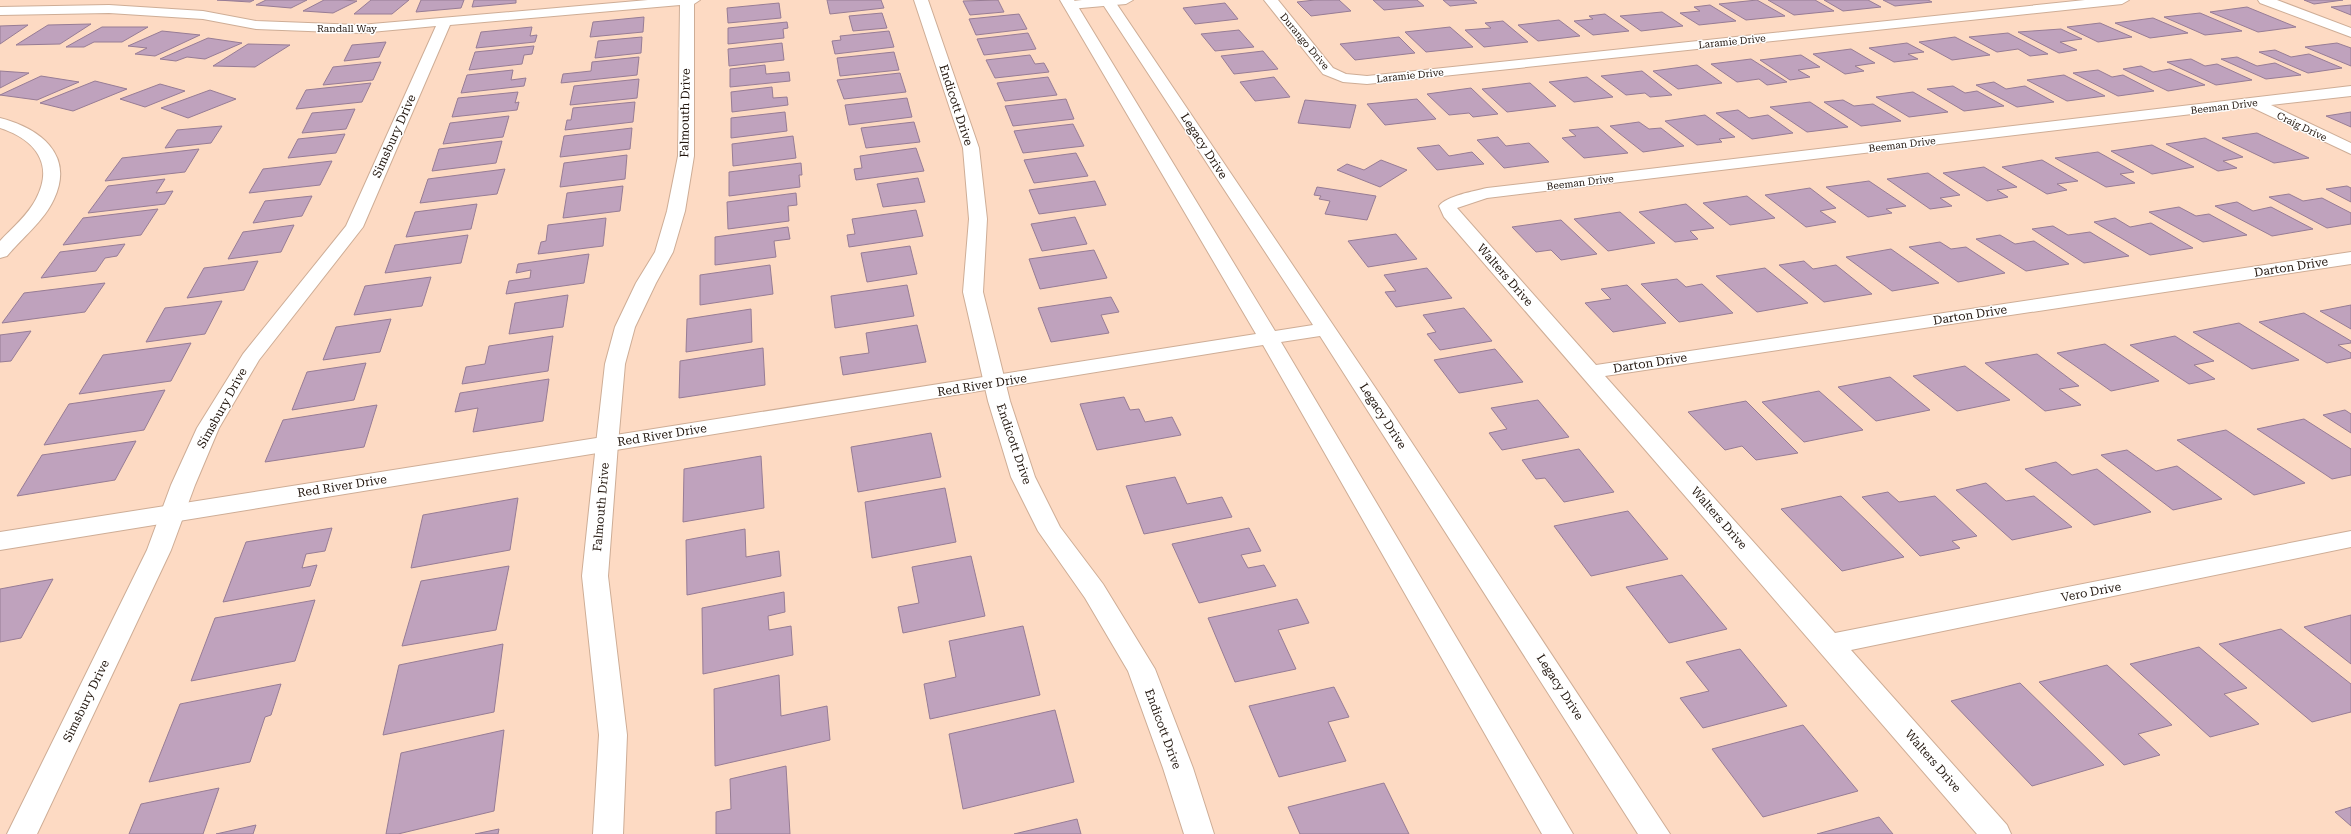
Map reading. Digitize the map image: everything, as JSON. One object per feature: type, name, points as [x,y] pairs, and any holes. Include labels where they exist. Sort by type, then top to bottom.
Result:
[{"type":"street","points":[[109,9],[127,0]]},
{"type":"street","name":"Randall Way","points":[[0,11],[109,9],[188,14],[256,25],[360,30],[690,0]]},
{"type":"street","name":"Falmouth Drive","points":[[608,834],[613,735],[595,576],[607,444],[615,364],[623,334],[646,283],[664,252],[676,211],[686,156],[690,0]]},
{"type":"street","name":"Endicott Drive","points":[[921,0],[971,148],[978,219],[973,292],[995,383],[1023,477],[1050,531],[1094,590],[1141,669],[1178,768],[1199,834]]},
{"type":"street","points":[[1126,0],[1069,2],[1269,338],[1558,834]]},
{"type":"street","name":"Durango Drive","points":[[1271,0],[1328,71],[1343,78]]},
{"type":"street","name":"Laramie Drive","points":[[1343,78],[1367,80],[2122,0]]},
{"type":"street","points":[[2265,0],[2351,34]]},
{"type":"street","name":"Legacy Drive","points":[[1108,1],[1324,329],[1378,408],[1655,834]]},
{"type":"street","name":"Simsbury Drive","points":[[22,834],[159,550],[208,428],[250,358],[354,227],[444,23]]},
{"type":"street","name":"Beeman Drive","points":[[1454,202],[1487,193],[2351,91]]},
{"type":"street","name":"Craig Drive","points":[[2252,102],[2351,150]]},
{"type":"street","points":[[0,123],[11,126],[38,140],[49,154],[52,173],[44,200],[0,252]]},
{"type":"street","name":"Walters Drive","points":[[1454,202],[1448,206],[1450,213],[1996,834]]},
{"type":"street","name":"Darton Drive","points":[[1590,372],[2351,258]]},
{"type":"street","name":"Red River Drive","points":[[0,541],[995,383],[1324,329]]},
{"type":"street","name":"Vero Drive","points":[[1830,644],[2351,539]]},
{"type":"building","points":[[217,0],[254,0],[250,2]]},
{"type":"building","points":[[266,0],[307,0],[291,8],[256,5]]},
{"type":"building","points":[[324,0],[357,1],[333,13],[303,11]]},
{"type":"building","points":[[371,0],[409,0],[392,14],[354,14]]},
{"type":"building","points":[[421,0],[464,0],[461,8],[416,12]]},
{"type":"building","points":[[474,0],[516,0],[516,3],[472,7]]},
{"type":"building","points":[[827,0],[881,0],[884,8],[830,14]]},
{"type":"building","points":[[998,0],[1004,12],[970,15],[963,1]]},
{"type":"building","points":[[1339,0],[1351,11],[1311,16],[1297,2]]},
{"type":"building","points":[[1373,0],[1417,0],[1424,6],[1384,10]]},
{"type":"building","points":[[1443,0],[1473,0],[1477,3],[1450,6]]},
{"type":"building","points":[[1757,0],[1785,16],[1746,20],[1719,4]]},
{"type":"building","points":[[1768,0],[1815,0],[1834,11],[1794,15]]},
{"type":"building","points":[[1824,0],[1868,0],[1881,7],[1843,11]]},
{"type":"building","points":[[1883,0],[1928,0],[1932,2],[1895,6]]},
{"type":"building","points":[[2304,0],[2343,0],[2314,4]]},
{"type":"building","points":[[779,3],[781,18],[728,23],[727,8]]},
{"type":"building","points":[[1225,3],[1238,19],[1195,24],[1183,8]]},
{"type":"building","points":[[1710,5],[1736,21],[1699,25],[1680,13],[1700,11],[1694,7]]},
{"type":"building","points":[[2351,5],[2351,15],[2331,7]]},
{"type":"building","points":[[2247,7],[2296,27],[2258,32],[2210,12]]},
{"type":"building","points":[[1662,12],[1683,26],[1641,31],[1620,16]]},
{"type":"building","points":[[882,13],[887,28],[853,31],[849,16]]},
{"type":"building","points":[[2200,13],[2242,31],[2205,35],[2164,17]]},
{"type":"building","points":[[1019,14],[1027,29],[976,35],[969,19]]},
{"type":"building","points":[[1605,14],[1629,31],[1593,35],[1574,21],[1593,19],[1589,16]]},
{"type":"building","points":[[644,17],[643,32],[590,37],[593,22]]},
{"type":"building","points":[[2153,18],[2188,33],[2150,38],[2115,23]]},
{"type":"building","points":[[1559,20],[1580,36],[1538,41],[1518,25]]},
{"type":"building","points":[[1503,21],[1528,42],[1484,47],[1465,30],[1491,28],[1485,23]]},
{"type":"building","points":[[787,22],[788,28],[783,29],[784,38],[728,44],[728,28]]},
{"type":"building","points":[[2100,23],[2132,37],[2098,42],[2067,27]]},
{"type":"building","points":[[91,24],[60,44],[16,45],[48,25]]},
{"type":"building","points":[[28,25],[0,44],[0,26]]},
{"type":"building","points":[[102,27],[148,27],[122,42],[94,42],[84,47],[66,47]]},
{"type":"building","points":[[532,27],[530,36],[537,35],[535,42],[476,48],[481,32]]},
{"type":"building","points":[[1450,27],[1473,47],[1426,52],[1405,32]]},
{"type":"building","points":[[2061,29],[2082,39],[2060,42],[2077,50],[2059,53],[2018,32]]},
{"type":"building","points":[[1239,30],[1254,47],[1215,51],[1201,34]]},
{"type":"building","points":[[162,31],[200,35],[155,56],[135,54],[147,48],[128,46]]},
{"type":"building","points":[[889,31],[894,47],[835,54],[832,41],[841,40],[840,36]]},
{"type":"building","points":[[1028,33],[1036,49],[984,55],[977,39]]},
{"type":"building","points":[[2008,33],[2048,54],[2030,56],[2018,49],[1997,52],[1969,37]]},
{"type":"building","points":[[642,37],[641,53],[595,58],[598,41]]},
{"type":"building","points":[[1399,37],[1415,53],[1355,60],[1340,44]]},
{"type":"building","points":[[1955,37],[1990,55],[1952,60],[1919,42]]},
{"type":"building","points":[[208,38],[242,43],[205,59],[187,57],[176,61],[160,59]]},
{"type":"building","points":[[386,42],[379,57],[344,61],[352,45]]},
{"type":"building","points":[[782,43],[784,60],[729,66],[728,49]]},
{"type":"building","points":[[1907,43],[1924,52],[1908,54],[1918,59],[1894,62],[1869,48]]},
{"type":"building","points":[[2337,43],[2351,48],[2351,66],[2305,47]]},
{"type":"building","points":[[248,44],[290,45],[255,67],[213,66]]},
{"type":"building","points":[[534,46],[532,54],[524,55],[522,64],[469,70],[475,52]]},
{"type":"building","points":[[1851,49],[1875,63],[1855,66],[1864,71],[1845,74],[1813,54]]},
{"type":"building","points":[[2275,50],[2291,57],[2309,54],[2342,68],[2308,73],[2259,52]]},
{"type":"building","points":[[1263,51],[1278,69],[1234,74],[1221,56]]},
{"type":"building","points":[[894,52],[899,70],[840,76],[837,58]]},
{"type":"building","points":[[1030,55],[1035,64],[1044,63],[1049,72],[995,78],[986,60]]},
{"type":"building","points":[[1801,55],[1820,67],[1798,70],[1810,77],[1790,80],[1760,60]]},
{"type":"building","points":[[639,57],[637,75],[561,83],[563,74],[591,71],[592,62]]},
{"type":"building","points":[[2237,57],[2257,66],[2275,63],[2301,75],[2266,79],[2221,59]]},
{"type":"building","points":[[1751,59],[1787,82],[1767,85],[1759,79],[1737,82],[1711,64]]},
{"type":"building","points":[[2191,59],[2205,66],[2217,64],[2252,80],[2216,85],[2167,62]]},
{"type":"building","points":[[381,62],[373,80],[323,85],[333,67]]},
{"type":"building","points":[[765,65],[766,74],[789,72],[790,81],[730,87],[730,69]]},
{"type":"building","points":[[1697,65],[1722,83],[1678,89],[1653,71]]},
{"type":"building","points":[[2141,66],[2153,72],[2170,69],[2205,85],[2168,91],[2123,69]]},
{"type":"building","points":[[513,70],[511,80],[526,78],[524,86],[461,93],[467,75]]},
{"type":"building","points":[[2098,70],[2112,77],[2123,75],[2154,91],[2118,96],[2073,73]]},
{"type":"building","points":[[0,71],[29,73],[0,88]]},
{"type":"building","points":[[1642,71],[1672,95],[1650,97],[1645,93],[1626,95],[1601,76]]},
{"type":"building","points":[[900,73],[906,92],[844,99],[837,80]]},
{"type":"building","points":[[2064,75],[2105,96],[2067,101],[2027,80]]},
{"type":"building","points":[[41,76],[79,82],[37,100],[0,95]]},
{"type":"building","points":[[1048,77],[1057,95],[1005,101],[997,83]]},
{"type":"building","points":[[1274,77],[1290,97],[1255,101],[1240,82]]},
{"type":"building","points":[[1587,77],[1613,97],[1574,102],[1549,82]]},
{"type":"building","points":[[639,79],[637,98],[570,105],[574,86]]},
{"type":"building","points":[[95,81],[127,89],[73,111],[40,103]]},
{"type":"building","points":[[1994,82],[2006,89],[2025,86],[2054,102],[2017,107],[1976,85]]},
{"type":"building","points":[[371,83],[362,102],[296,109],[306,90]]},
{"type":"building","points":[[1530,83],[1556,106],[1507,112],[1482,89]]},
{"type":"building","points":[[160,84],[185,91],[145,107],[120,99]]},
{"type":"building","points":[[1953,86],[1965,93],[1977,91],[2004,106],[1964,111],[1927,89]]},
{"type":"building","points":[[772,87],[773,98],[787,97],[788,105],[732,112],[731,92]]},
{"type":"building","points":[[1471,88],[1498,114],[1473,117],[1469,113],[1449,115],[1427,94]]},
{"type":"building","points":[[210,90],[236,99],[188,118],[161,108]]},
{"type":"building","points":[[518,92],[515,103],[519,102],[517,110],[452,117],[458,98]]},
{"type":"building","points":[[1913,92],[1948,112],[1909,117],[1876,97]]},
{"type":"building","points":[[907,98],[912,117],[849,125],[845,105]]},
{"type":"building","points":[[1066,99],[1074,119],[1013,126],[1005,106]]},
{"type":"building","points":[[1417,99],[1436,119],[1385,125],[1367,104]]},
{"type":"building","points":[[1305,100],[1356,105],[1350,128],[1298,123]]},
{"type":"building","points":[[1843,100],[1854,106],[1873,104],[1901,121],[1861,126],[1824,102]]},
{"type":"building","points":[[635,102],[633,122],[565,130],[567,120],[571,120],[573,108]]},
{"type":"building","points":[[1810,102],[1848,127],[1807,132],[1770,107]]},
{"type":"building","points":[[355,109],[346,129],[302,133],[312,113]]},
{"type":"building","points":[[1738,110],[1749,118],[1768,115],[1793,133],[1752,139],[1716,113]]},
{"type":"building","points":[[785,112],[787,131],[731,138],[731,118]]},
{"type":"building","points":[[2351,112],[2351,127],[2326,116]]},
{"type":"building","points":[[1705,115],[1735,137],[1719,139],[1722,142],[1697,145],[1665,121]]},
{"type":"building","points":[[509,116],[503,137],[443,144],[450,123]]},
{"type":"building","points":[[914,122],[920,142],[866,148],[861,128]]},
{"type":"building","points":[[1639,122],[1649,129],[1661,128],[1684,146],[1643,152],[1610,126]]},
{"type":"building","points":[[1073,124],[1084,146],[1023,153],[1014,131]]},
{"type":"building","points":[[222,126],[211,143],[165,148],[177,130]]},
{"type":"building","points":[[1598,127],[1628,153],[1584,158],[1562,138],[1576,136],[1569,130]]},
{"type":"building","points":[[632,128],[630,149],[560,157],[564,136]]},
{"type":"building","points":[[2257,133],[2309,158],[2274,163],[2222,138]]},
{"type":"building","points":[[345,134],[336,153],[288,158],[298,139]]},
{"type":"building","points":[[793,136],[796,158],[733,166],[732,144]]},
{"type":"building","points":[[1498,137],[1506,146],[1529,143],[1549,162],[1504,168],[1477,140]]},
{"type":"building","points":[[2205,138],[2243,157],[2223,161],[2237,168],[2218,171],[2166,144]]},
{"type":"building","points":[[502,141],[496,163],[432,171],[439,149]]},
{"type":"building","points":[[1439,145],[1449,156],[1472,152],[1484,164],[1437,170],[1417,148]]},
{"type":"building","points":[[2152,145],[2194,167],[2152,174],[2111,151]]},
{"type":"building","points":[[916,148],[924,171],[856,180],[854,169],[862,168],[860,156]]},
{"type":"building","points":[[199,149],[185,172],[105,181],[122,158]]},
{"type":"building","points":[[2098,152],[2134,172],[2120,174],[2135,183],[2106,187],[2055,158]]},
{"type":"building","points":[[1076,153],[1088,176],[1034,183],[1024,160]]},
{"type":"building","points":[[627,155],[625,179],[560,187],[564,163]]},
{"type":"building","points":[[1381,160],[1407,170],[1380,187],[1337,170],[1347,164],[1364,170]]},
{"type":"building","points":[[2042,160],[2078,181],[2057,184],[2067,190],[2047,194],[2002,167]]},
{"type":"building","points":[[332,161],[320,185],[249,193],[263,169]]},
{"type":"building","points":[[801,163],[802,175],[799,175],[800,187],[729,196],[729,172]]},
{"type":"building","points":[[1984,167],[2017,187],[1997,190],[2008,197],[1987,201],[1943,173]]},
{"type":"building","points":[[505,169],[497,194],[420,203],[428,179]]},
{"type":"building","points":[[1928,173],[1960,195],[1940,198],[1952,206],[1930,209],[1887,179]]},
{"type":"building","points":[[918,178],[925,202],[883,207],[877,184]]},
{"type":"building","points":[[165,179],[156,193],[173,191],[165,204],[88,213],[108,186]]},
{"type":"building","points":[[1095,181],[1106,205],[1039,214],[1029,190]]},
{"type":"building","points":[[1869,181],[1906,206],[1886,209],[1892,213],[1868,217],[1826,187]]},
{"type":"building","points":[[623,186],[620,211],[563,218],[567,193]]},
{"type":"building","points":[[2347,186],[2351,188],[2351,202],[2326,189]]},
{"type":"building","points":[[1317,187],[1376,196],[1367,220],[1325,214],[1330,201],[1319,199],[1321,196],[1314,195]]},
{"type":"building","points":[[1810,188],[1836,208],[1820,211],[1836,222],[1806,227],[1765,195]]},
{"type":"building","points":[[796,193],[797,205],[788,206],[789,221],[728,229],[727,202]]},
{"type":"building","points":[[2289,194],[2303,201],[2322,198],[2351,213],[2351,224],[2327,228],[2269,197]]},
{"type":"building","points":[[312,196],[302,216],[253,223],[265,201]]},
{"type":"building","points":[[1747,196],[1775,218],[1730,225],[1703,203]]},
{"type":"building","points":[[2237,202],[2253,211],[2271,207],[2313,229],[2272,236],[2215,206]]},
{"type":"building","points":[[477,204],[471,229],[406,237],[415,212]]},
{"type":"building","points":[[1686,204],[1714,228],[1690,231],[1698,239],[1675,242],[1639,212]]},
{"type":"building","points":[[2179,207],[2196,216],[2209,214],[2247,235],[2203,242],[2149,212]]},
{"type":"building","points":[[158,209],[141,235],[63,245],[83,218]]},
{"type":"building","points":[[916,210],[923,236],[849,247],[847,235],[855,234],[852,219]]},
{"type":"building","points":[[1620,212],[1655,243],[1608,251],[1574,219]]},
{"type":"building","points":[[1075,217],[1087,244],[1042,251],[1031,224]]},
{"type":"building","points":[[606,218],[603,246],[538,254],[541,242],[546,241],[548,225]]},
{"type":"building","points":[[2115,218],[2130,227],[2151,223],[2193,248],[2150,255],[2094,222]]},
{"type":"building","points":[[1561,220],[1597,254],[1561,260],[1551,250],[1536,252],[1512,227]]},
{"type":"building","points":[[294,225],[281,252],[228,259],[243,232]]},
{"type":"building","points":[[2053,226],[2068,235],[2090,232],[2129,256],[2084,263],[2032,229]]},
{"type":"building","points":[[788,227],[790,239],[774,241],[776,257],[715,265],[715,237]]},
{"type":"building","points":[[1396,234],[1417,259],[1368,267],[1348,241]]},
{"type":"building","points":[[468,235],[461,263],[385,273],[395,245]]},
{"type":"building","points":[[2000,235],[2015,244],[2034,241],[2069,264],[2026,271],[1976,239]]},
{"type":"building","points":[[1940,242],[1951,249],[1966,247],[2005,273],[1958,282],[1909,247]]},
{"type":"building","points":[[125,244],[117,256],[105,258],[96,271],[41,278],[60,252]]},
{"type":"building","points":[[910,246],[917,274],[867,282],[861,253]]},
{"type":"building","points":[[1891,249],[1939,283],[1892,291],[1846,257]]},
{"type":"building","points":[[1094,250],[1107,278],[1040,289],[1029,259]]},
{"type":"building","points":[[589,254],[584,283],[506,294],[509,281],[530,278],[531,270],[516,273],[518,264]]},
{"type":"building","points":[[258,261],[244,290],[187,298],[204,268]]},
{"type":"building","points":[[1804,261],[1813,269],[1836,265],[1872,294],[1824,302],[1779,265]]},
{"type":"building","points":[[770,265],[773,294],[700,305],[700,275]]},
{"type":"building","points":[[1427,268],[1452,298],[1396,307],[1385,292],[1396,291],[1384,275]]},
{"type":"building","points":[[1765,268],[1808,303],[1757,312],[1716,276]]},
{"type":"building","points":[[431,277],[422,306],[354,315],[365,286]]},
{"type":"building","points":[[1677,279],[1686,287],[1702,284],[1733,313],[1679,322],[1641,284]]},
{"type":"building","points":[[105,283],[85,312],[2,323],[24,293]]},
{"type":"building","points":[[907,285],[914,316],[835,328],[831,296]]},
{"type":"building","points":[[1627,285],[1666,323],[1613,332],[1585,303],[1611,299],[1601,289]]},
{"type":"building","points":[[568,295],[563,327],[509,334],[515,303]]},
{"type":"building","points":[[1111,297],[1119,312],[1101,315],[1109,333],[1051,342],[1038,308]]},
{"type":"building","points":[[222,301],[205,334],[146,342],[165,308]]},
{"type":"building","points":[[2351,305],[2351,329],[2320,311]]},
{"type":"building","points":[[1464,308],[1492,341],[1440,350],[1427,334],[1436,332],[1423,315]]},
{"type":"building","points":[[751,309],[752,342],[686,352],[687,319]]},
{"type":"building","points":[[2304,313],[2351,341],[2351,343],[2338,345],[2351,353],[2351,358],[2327,363],[2259,322]]},
{"type":"building","points":[[391,319],[380,352],[323,360],[336,327]]},
{"type":"building","points":[[2239,323],[2299,360],[2252,369],[2193,332]]},
{"type":"building","points":[[917,325],[926,362],[843,375],[840,357],[869,353],[866,333]]},
{"type":"building","points":[[31,331],[11,361],[0,362],[0,335]]},
{"type":"building","points":[[553,336],[548,371],[462,384],[466,367],[485,364],[489,346]]},
{"type":"building","points":[[2175,336],[2214,361],[2194,365],[2215,379],[2189,384],[2130,345]]},
{"type":"building","points":[[191,343],[171,381],[79,394],[103,355]]},
{"type":"building","points":[[2105,344],[2159,381],[2111,391],[2057,353]]},
{"type":"building","points":[[763,348],[765,385],[679,398],[680,361]]},
{"type":"building","points":[[1495,349],[1523,382],[1459,393],[1434,360]]},
{"type":"building","points":[[2037,354],[2079,386],[2059,389],[2081,405],[2045,411],[1985,363]]},
{"type":"building","points":[[366,363],[354,400],[292,410],[307,372]]},
{"type":"building","points":[[1965,366],[2010,400],[1957,411],[1913,376]]},
{"type":"building","points":[[1890,377],[1930,410],[1876,421],[1838,387]]},
{"type":"building","points":[[549,379],[543,421],[473,432],[478,408],[455,412],[460,393]]},
{"type":"building","points":[[165,390],[144,430],[44,445],[69,404]]},
{"type":"building","points":[[1819,391],[1863,430],[1804,442],[1762,402]]},
{"type":"building","points":[[1124,397],[1130,410],[1139,409],[1145,422],[1172,417],[1181,435],[1097,450],[1080,404]]},
{"type":"building","points":[[1538,400],[1569,437],[1502,450],[1489,433],[1507,429],[1491,408]]},
{"type":"building","points":[[1746,401],[1798,453],[1756,460],[1742,446],[1725,450],[1688,412]]},
{"type":"building","points":[[377,405],[364,447],[265,462],[283,420]]},
{"type":"building","points":[[2345,410],[2351,414],[2351,433],[2323,415]]},
{"type":"building","points":[[2304,419],[2351,449],[2351,475],[2332,479],[2257,429]]},
{"type":"building","points":[[2226,430],[2305,483],[2254,495],[2177,440]]},
{"type":"building","points":[[931,433],[941,477],[858,492],[851,447]]},
{"type":"building","points":[[136,441],[115,480],[17,496],[42,455]]},
{"type":"building","points":[[1579,449],[1614,492],[1564,502],[1545,478],[1536,479],[1522,460]]},
{"type":"building","points":[[2127,450],[2156,471],[2177,466],[2222,499],[2173,510],[2101,455]]},
{"type":"building","points":[[761,456],[764,508],[683,522],[684,469]]},
{"type":"building","points":[[2056,462],[2072,475],[2097,469],[2151,512],[2094,525],[2025,469]]},
{"type":"building","points":[[1175,477],[1187,504],[1222,497],[1232,517],[1144,534],[1126,486]]},
{"type":"building","points":[[1986,483],[2006,501],[2034,496],[2072,527],[2012,540],[1956,490]]},
{"type":"building","points":[[945,488],[956,542],[872,558],[865,502]]},
{"type":"building","points":[[1888,492],[1899,502],[1935,496],[1977,536],[1952,541],[1960,548],[1920,556],[1862,497]]},
{"type":"building","points":[[1841,496],[1904,557],[1842,571],[1781,509]]},
{"type":"building","points":[[518,498],[510,550],[411,568],[423,515]]},
{"type":"building","points":[[1628,511],[1668,559],[1591,576],[1554,526]]},
{"type":"building","points":[[332,528],[325,551],[306,554],[302,568],[317,565],[310,586],[223,602],[246,542]]},
{"type":"building","points":[[1249,528],[1261,551],[1241,555],[1248,568],[1264,565],[1276,586],[1199,603],[1172,544]]},
{"type":"building","points":[[745,529],[746,557],[779,551],[781,576],[687,595],[686,540]]},
{"type":"building","points":[[971,556],[985,616],[903,633],[898,607],[919,603],[912,567]]},
{"type":"building","points":[[509,566],[496,630],[402,646],[421,581]]},
{"type":"building","points":[[1682,575],[1727,629],[1669,643],[1626,587]]},
{"type":"building","points":[[53,579],[21,638],[0,642],[0,589]]},
{"type":"building","points":[[784,592],[785,612],[768,616],[769,630],[791,626],[793,655],[703,674],[702,608]]},
{"type":"building","points":[[1297,599],[1309,623],[1278,630],[1296,669],[1235,682],[1208,618]]},
{"type":"building","points":[[315,600],[295,661],[191,681],[215,618]]},
{"type":"building","points":[[2351,615],[2351,664],[2304,627]]},
{"type":"building","points":[[1023,626],[1040,695],[930,719],[924,684],[956,677],[949,641]]},
{"type":"building","points":[[2281,629],[2351,684],[2351,712],[2312,722],[2219,644]]},
{"type":"building","points":[[503,644],[494,712],[383,735],[399,665]]},
{"type":"building","points":[[2199,647],[2247,688],[2224,694],[2259,724],[2210,737],[2130,664]]},
{"type":"building","points":[[1740,649],[1787,706],[1703,728],[1680,698],[1709,691],[1686,662]]},
{"type":"building","points":[[2107,665],[2172,725],[2138,734],[2160,755],[2124,765],[2039,682]]},
{"type":"building","points":[[779,675],[781,716],[827,706],[830,740],[715,766],[714,689]]},
{"type":"building","points":[[2020,683],[2104,765],[2032,786],[1951,701]]},
{"type":"building","points":[[281,684],[271,715],[265,717],[250,762],[149,782],[180,704]]},
{"type":"building","points":[[1334,687],[1349,717],[1328,722],[1346,761],[1279,777],[1249,706]]},
{"type":"building","points":[[1055,710],[1074,782],[963,809],[949,734]]},
{"type":"building","points":[[1803,725],[1858,791],[1763,817],[1712,749]]},
{"type":"building","points":[[504,730],[494,811],[398,834],[386,834],[401,753]]},
{"type":"building","points":[[786,766],[790,834],[716,834],[716,812],[731,809],[730,779]]},
{"type":"building","points":[[1384,783],[1409,834],[1300,834],[1288,807]]},
{"type":"building","points":[[219,788],[203,834],[129,834],[141,804]]},
{"type":"building","points":[[2351,807],[2351,826],[2335,812]]},
{"type":"building","points":[[1879,817],[1893,834],[1817,834]]},
{"type":"building","points":[[1077,819],[1081,834],[1014,834]]},
{"type":"building","points":[[256,825],[253,834],[216,834]]},
{"type":"building","points":[[499,829],[498,834],[475,834]]}]
